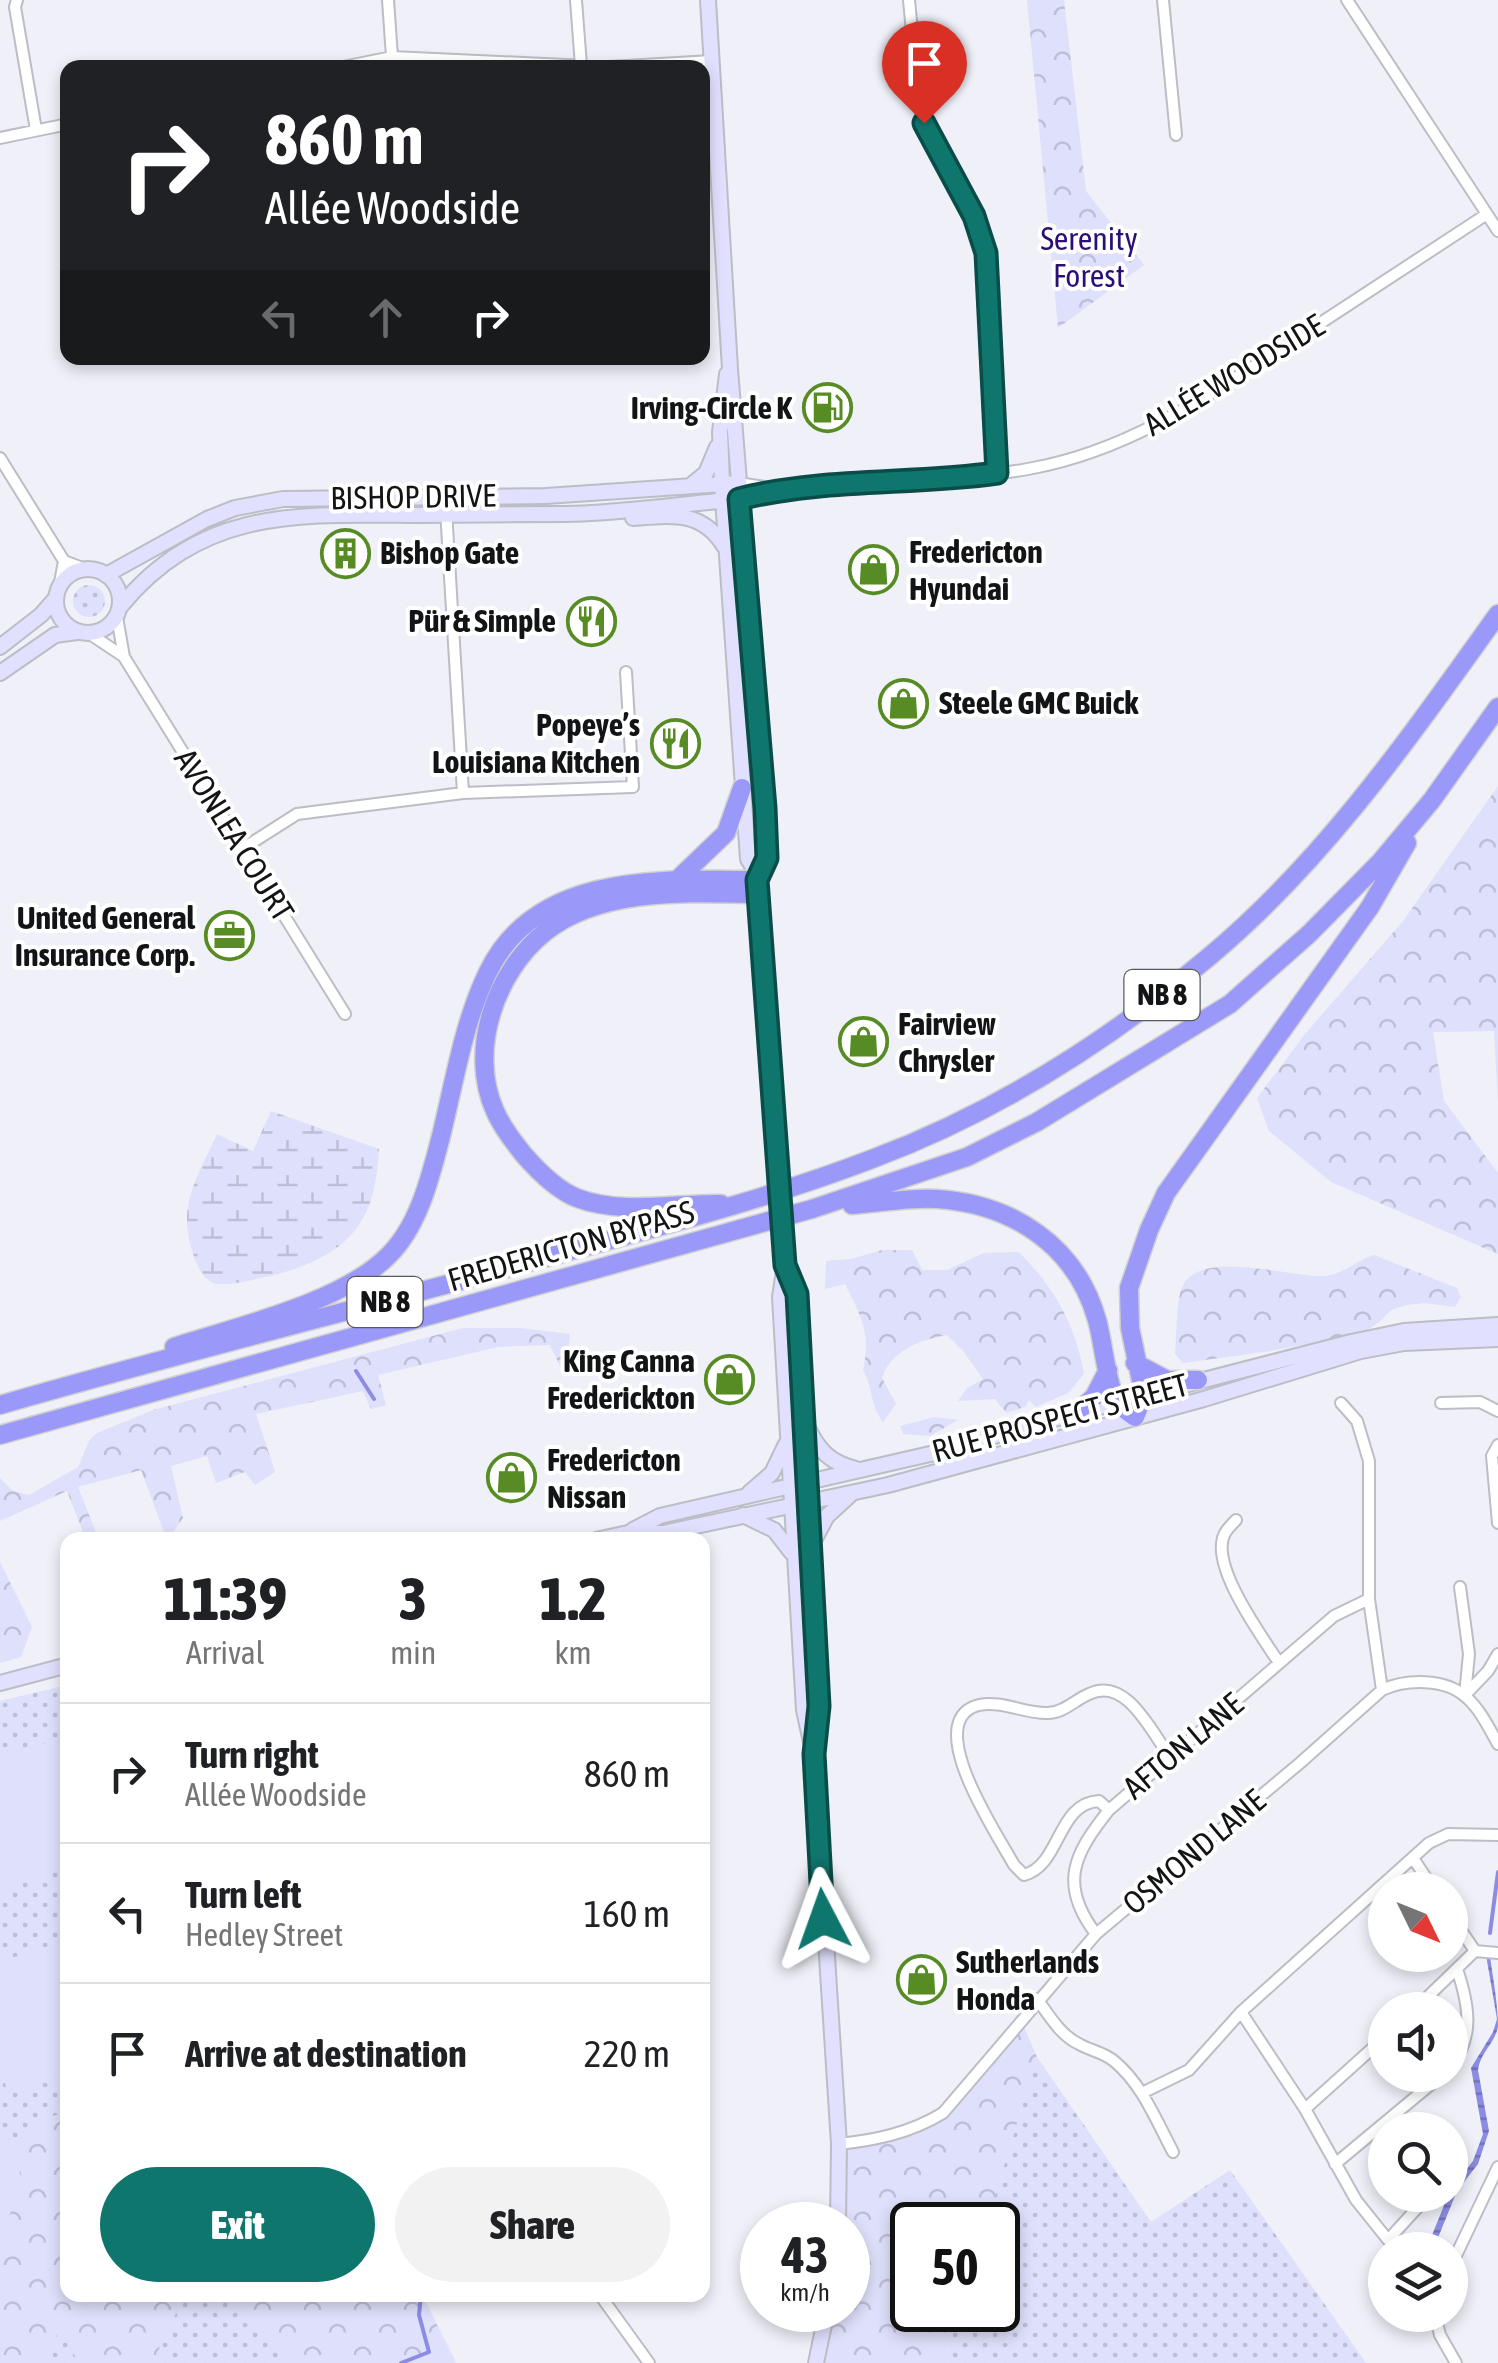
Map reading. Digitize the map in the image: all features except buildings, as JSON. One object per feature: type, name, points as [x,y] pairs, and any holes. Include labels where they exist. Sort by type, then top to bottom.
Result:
[{"type":"highway","name":"NB 8","points":[[742,1204],[876,1158],[962,1120],[1092,1046],[1156,1000],[1212,954],[1316,852],[1374,783],[1498,614]]},
{"type":"highway","name":"NB 8","points":[[812,1209],[968,1157],[1081,1097],[1230,1004],[1381,861],[1432,800],[1498,707]]},
{"type":"highway","points":[[676,881],[726,833],[742,788]]},
{"type":"highway","points":[[812,1209],[933,1198],[970,1202],[1004,1212],[1034,1228],[1056,1247],[1089,1294],[1117,1402],[1135,1417],[1144,1395],[1130,1328],[1129,1288],[1166,1194],[1370,907],[1432,800]]},
{"type":"highway","points":[[27,1397],[350,1286],[390,1255],[417,1212],[437,1152],[476,1002],[502,948],[518,931],[560,901],[595,888],[676,881],[758,883]]},
{"type":"highway","points":[[742,1204],[608,1204],[578,1198],[554,1183],[533,1166],[494,1109],[486,1082],[487,1041],[496,997],[507,974],[546,931],[600,905],[710,893],[758,883]]},
{"type":"highway","name":"FREDERICTON BYPASS","points":[[0,1405],[742,1204]]},
{"type":"highway","name":"FREDERICTON BYPASS","points":[[0,1436],[812,1209]]},
{"type":"highway","points":[[1135,1363],[1166,1380],[1198,1380]]},
{"type":"highway","points":[[1076,1412],[1094,1397],[1108,1370]]},
{"type":"main road","points":[[708,0],[733,378],[731,500],[765,808],[767,858],[758,883]]},
{"type":"main road","points":[[690,486],[710,466],[720,432],[725,378],[730,369]]},
{"type":"main road","points":[[720,432],[730,483]]},
{"type":"main road","name":"BISHOP DRIVE","points":[[106,575],[207,518],[282,498],[546,496],[730,483]]},
{"type":"main road","points":[[731,500],[727,550],[742,788],[748,859],[758,883],[785,1265],[780,1297],[794,1558],[804,1710],[814,1754],[838,2144],[838,2202]]},
{"type":"main road","name":"BISHOP DRIVE","points":[[118,612],[136,587],[200,543],[238,526],[296,515],[573,514],[731,500]]},
{"type":"main road","points":[[573,514],[602,520],[679,515],[693,518],[707,525],[727,550]]},
{"type":"main road","points":[[0,647],[41,616],[75,572],[85,569],[106,575],[118,588],[118,612],[100,632],[46,640],[0,673]]},
{"type":"main road","points":[[58,593],[61,619],[84,633]]},
{"type":"main road","points":[[785,1265],[797,1294],[805,1421],[819,1706],[814,1754]]},
{"type":"main road","name":"RUE PROSPECT STREET","points":[[630,1532],[660,1516],[807,1484],[1198,1380],[1404,1331],[1498,1325]]},
{"type":"main road","name":"RUE PROSPECT STREET","points":[[668,1532],[854,1493],[1135,1417],[1361,1350],[1404,1343],[1498,1339]]},
{"type":"main road","points":[[805,1421],[814,1442],[828,1458],[861,1470]]},
{"type":"main road","points":[[743,1498],[772,1473],[788,1438]]},
{"type":"main road","points":[[810,1550],[826,1516],[854,1493]]},
{"type":"main road","points":[[742,1515],[774,1530],[794,1558]]},
{"type":"main road","points":[[0,1683],[60,1667]]},
{"type":"main road","points":[[816,2363],[822,2332]]},
{"type":"street","points":[[17,0],[36,130]]},
{"type":"street","points":[[388,0],[392,57]]},
{"type":"street","points":[[576,0],[581,60]]},
{"type":"street","points":[[909,0],[924,123],[974,216],[986,253],[997,473]]},
{"type":"street","points":[[1164,0],[1176,135]]},
{"type":"street","points":[[1347,0],[1498,231]]},
{"type":"street","points":[[377,60],[392,57],[455,60]]},
{"type":"street","points":[[0,138],[60,126]]},
{"type":"street","name":"ALLÉE WOODSIDE","points":[[778,489],[931,481],[1035,468],[1115,444],[1183,412],[1487,214]]},
{"type":"street","points":[[0,458],[64,561],[85,569]]},
{"type":"street","points":[[730,483],[778,489]]},
{"type":"street","points":[[731,500],[778,489]]},
{"type":"street","points":[[446,496],[463,793]]},
{"type":"street","points":[[58,593],[64,561]]},
{"type":"street","name":"AVONLEA COURT","points":[[118,612],[124,657],[344,1014]]},
{"type":"street","name":"AVONLEA COURT","points":[[84,633],[124,657]]},
{"type":"street","points":[[242,848],[298,814],[463,793],[634,788],[626,672]]},
{"type":"street","points":[[1440,1402],[1480,1402],[1498,1410]]},
{"type":"street","points":[[1341,1404],[1357,1421],[1369,1461],[1369,1599],[1382,1690],[1398,1682],[1442,1684],[1465,1695],[1498,1744]]},
{"type":"street","points":[[1498,1445],[1492,1456],[1498,1523]]},
{"type":"street","points":[[1236,1520],[1224,1534],[1222,1550],[1228,1574],[1238,1598],[1279,1663]]},
{"type":"street","points":[[1460,1587],[1470,1654],[1465,1695]]},
{"type":"street","name":"AFTON LANE","points":[[1096,1934],[1079,1912],[1074,1894],[1074,1866],[1082,1844],[1108,1810],[1334,1616],[1369,1599]]},
{"type":"street","points":[[1465,1695],[1498,1654]]},
{"type":"street","points":[[1108,1810],[1099,1800],[1085,1804],[1064,1825],[1042,1866],[1024,1875],[1014,1865],[972,1790],[956,1747],[958,1727],[966,1713],[980,1705],[1052,1714],[1107,1688],[1122,1694],[1170,1757]]},
{"type":"street","name":"OSMOND LANE","points":[[838,2144],[897,2134],[943,2113],[1096,1934],[1382,1690]]},
{"type":"street","points":[[1142,2093],[1188,2070],[1242,2012],[1429,1843],[1448,1834],[1498,1836]]},
{"type":"street","points":[[1413,1858],[1422,1872]]},
{"type":"street","points":[[1468,1941],[1475,1951]]},
{"type":"street","points":[[1468,1958],[1475,1951],[1498,1953]]},
{"type":"street","points":[[1433,1992],[1454,1972]]},
{"type":"street","points":[[1037,1999],[1061,2030],[1080,2045],[1116,2062],[1142,2093],[1172,2152]]},
{"type":"street","points":[[1242,2012],[1356,2200],[1388,2240],[1414,2212]]},
{"type":"street","points":[[1304,2109],[1368,2052]]},
{"type":"street","points":[[1334,2164],[1421,2092]]},
{"type":"street","points":[[1467,2232],[1498,2166]]},
{"type":"street","points":[[605,2302],[649,2363]]},
{"type":"street","points":[[1439,2332],[1456,2363]]},
{"type":"green space","name":"Serenity Forest","points":[[1027,0],[1064,0],[1086,191],[1144,265],[1058,328]]},
{"type":"green space","points":[[89,585],[101,589],[105,601],[101,613],[89,617],[77,613],[73,601],[77,589]]},
{"type":"green space","points":[[1498,786],[1498,1104],[1494,1031],[1433,1032],[1444,1101],[1498,1173],[1498,1254],[1331,1182],[1269,1131],[1257,1098],[1305,1034],[1403,921]]},
{"type":"green space","points":[[271,1111],[379,1149],[371,1201],[348,1238],[318,1259],[270,1276],[230,1284],[213,1283],[200,1271],[190,1245],[187,1212],[195,1182],[217,1134],[253,1151]]},
{"type":"green space","points":[[882,1250],[912,1250],[922,1270],[947,1270],[984,1253],[1019,1252],[1062,1308],[1084,1374],[1068,1393],[1036,1407],[1029,1400],[1025,1407],[1006,1413],[995,1399],[958,1401],[967,1388],[983,1379],[947,1335],[937,1337],[899,1353],[886,1368],[882,1378],[896,1404],[883,1422],[863,1370],[865,1335],[856,1307],[845,1284],[825,1289],[826,1261]]},
{"type":"green space","points":[[1374,1255],[1457,1288],[1461,1297],[1455,1307],[1424,1303],[1391,1310],[1361,1334],[1183,1363],[1175,1354],[1181,1290],[1194,1274],[1228,1266],[1324,1276]]},
{"type":"green space","points":[[463,1328],[520,1328],[570,1334],[568,1357],[560,1366],[550,1345],[498,1347],[378,1375],[386,1405],[371,1409],[363,1391],[256,1414],[275,1472],[255,1485],[245,1472],[216,1483],[207,1456],[171,1466],[183,1518],[173,1532],[164,1532],[141,1470],[78,1487],[96,1532],[83,1532],[67,1491],[0,1521],[0,1478],[13,1491],[29,1495],[78,1467],[90,1439],[97,1433],[153,1410]]},
{"type":"green space","points":[[934,1417],[958,1420],[930,1436],[903,1434],[900,1426]]},
{"type":"green space","points":[[0,1562],[32,1627],[21,1657],[0,1663]]},
{"type":"green space","points":[[60,1687],[60,2302],[426,2302],[456,2363],[0,2363],[0,1701]]},
{"type":"green space","points":[[60,1739],[60,1868],[39,1879],[0,1889],[0,1756]]},
{"type":"green space","points":[[60,1945],[60,2075],[8,2094],[0,2065],[0,1961]]},
{"type":"green space","points":[[1021,2020],[1037,2057],[993,2202],[890,2202],[890,2332],[953,2332],[944,2363],[816,2363],[822,2332],[870,2332],[870,2202],[838,2202],[839,2144],[866,2141],[943,2113]]},
{"type":"green space","points":[[1037,2057],[1151,2222],[1230,2170],[1366,2363],[944,2363],[953,2332],[1020,2332],[1020,2202],[993,2202]]},
{"type":"green space","points":[[60,2114],[60,2302],[181,2302],[158,2351],[161,2363],[79,2363],[59,2329],[53,2363],[0,2363],[0,2131],[19,2141],[37,2122]]},
{"type":"green space","points":[[0,2131],[19,2142],[20,2167],[17,2197],[0,2229]]},
{"type":"green space","points":[[235,2302],[426,2302],[456,2363],[283,2363],[260,2324]]},
{"type":"shaded area","points":[[1486,1955],[1490,1956],[1498,2027],[1478,2070],[1489,2131],[1478,2164],[1468,2177],[1468,2167],[1483,2134],[1471,2068],[1497,2019]]},
{"type":"shaded area","points":[[1441,2212],[1448,2212],[1440,2232],[1433,2232]]},
{"type":"waterway","points":[[356,1371],[374,1399]]},
{"type":"waterway","points":[[1490,1933],[1498,1872]]},
{"type":"waterway","points":[[401,2363],[429,2352],[419,2315],[420,2302]]},
{"type":"place","name":"Irving-Circle K","points":[[827,408]]},
{"type":"place","name":"Bishop Gate","points":[[345,553]]},
{"type":"place","name":"Fredericton Hyundai","points":[[874,570]]},
{"type":"place","name":"Pür & Simple","points":[[591,621]]},
{"type":"place","name":"Steele GMC Buick","points":[[904,703]]},
{"type":"place","name":"Popeye’s Louisiana Kitchen","points":[[675,743]]},
{"type":"place","name":"United General Insurance Corp.","points":[[230,936]]},
{"type":"place","name":"Fairview Chrysler","points":[[863,1042]]},
{"type":"place","name":"King Canna Frederickton","points":[[730,1379]]},
{"type":"place","name":"Fredericton Nissan","points":[[512,1478]]},
{"type":"place","name":"Sutherlands Honda","points":[[921,1980]]},
{"type":"route","points":[[823,1919],[814,1754],[819,1706],[805,1421],[797,1294],[785,1265],[757,880],[767,858],[765,808],[739,499],[778,489],[951,480],[997,473],[989,276],[983,238],[924,123]]}]
